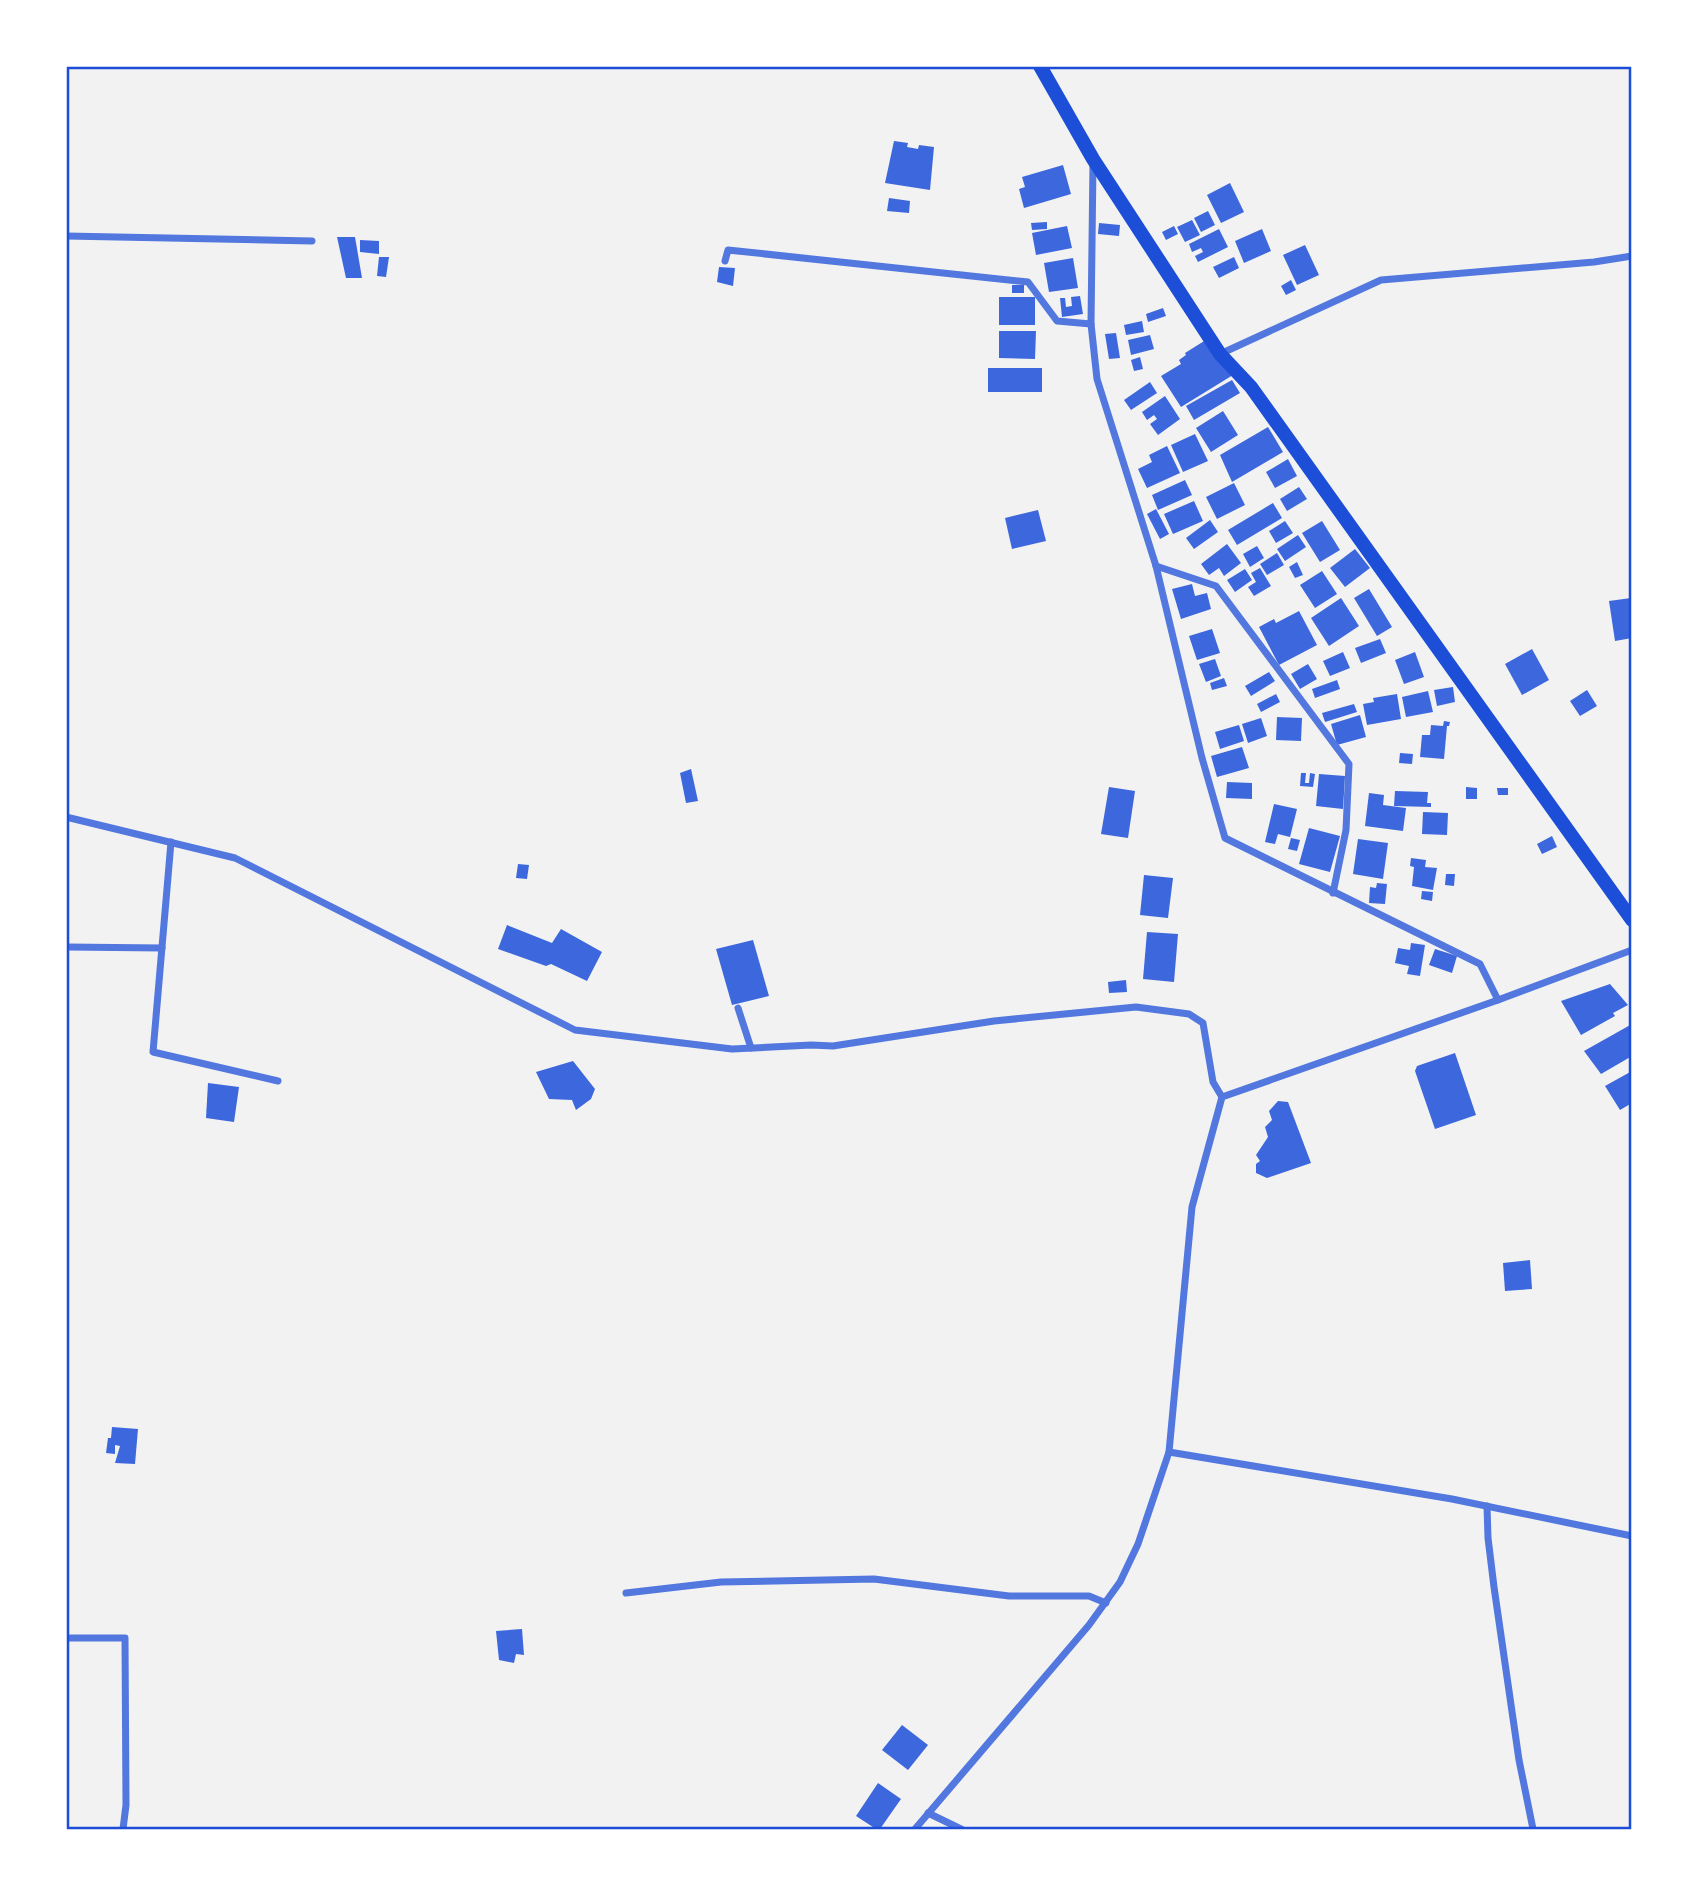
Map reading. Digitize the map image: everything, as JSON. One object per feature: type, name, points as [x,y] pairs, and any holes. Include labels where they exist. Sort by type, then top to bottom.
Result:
[{"type":"main road","points":[[1041,69],[1093,159],[1220,354],[1259,398],[1632,920]]},
{"type":"street","points":[[1093,159],[1091,324],[1097,379],[1156,566],[1202,758],[1225,838],[1480,964],[1498,1000]]},
{"type":"street","points":[[66,236],[312,241]]},
{"type":"street","points":[[725,261],[728,250],[1028,282],[1057,321],[1091,324]]},
{"type":"street","points":[[1220,354],[1381,280],[1594,262],[1632,256]]},
{"type":"street","points":[[1156,566],[1216,586],[1349,764],[1346,830],[1333,893]]},
{"type":"street","points":[[66,817],[235,858],[575,1030],[732,1049],[833,1046],[993,1021],[1136,1007],[1189,1014],[1203,1023],[1213,1082],[1222,1097],[1192,1207],[1170,1452],[1138,1544],[1120,1582],[1106,1603],[915,1829]]},
{"type":"street","points":[[171,842],[153,1052],[278,1081]]},
{"type":"street","points":[[66,947],[162,948]]},
{"type":"street","points":[[1222,1097],[1632,950]]},
{"type":"street","points":[[737,1008],[751,1048]]},
{"type":"street","points":[[1170,1452],[1487,1506],[1632,1536]]},
{"type":"street","points":[[1487,1506],[1494,1587],[1519,1760],[1533,1829]]},
{"type":"street","points":[[626,1593],[721,1582],[874,1580],[1009,1595],[1089,1596],[1106,1603]]},
{"type":"street","points":[[66,1638],[125,1638],[126,1805],[123,1829]]},
{"type":"street","points":[[928,1813],[961,1829]]},
{"type":"building","points":[[894,141],[908,143],[907,147],[918,149],[919,145],[934,147],[930,190],[885,183]]},
{"type":"building","points":[[1063,165],[1071,194],[1024,208],[1019,189],[1025,187],[1022,177]]},
{"type":"building","points":[[1230,183],[1244,212],[1221,223],[1207,195]]},
{"type":"building","points":[[889,198],[910,201],[909,213],[887,211]]},
{"type":"building","points":[[1208,211],[1215,225],[1201,232],[1194,218]]},
{"type":"building","points":[[1192,220],[1200,235],[1185,242],[1177,227]]},
{"type":"building","points":[[1047,222],[1047,229],[1032,230],[1031,223]]},
{"type":"building","points":[[1099,223],[1120,225],[1119,236],[1098,234]]},
{"type":"building","points":[[1067,226],[1072,248],[1036,255],[1032,233]]},
{"type":"building","points":[[1174,226],[1178,234],[1166,240],[1162,232]]},
{"type":"building","points":[[1219,229],[1228,247],[1198,262],[1195,256],[1203,252],[1201,248],[1192,252],[1189,244]]},
{"type":"building","points":[[1262,229],[1271,251],[1244,263],[1235,241]]},
{"type":"building","points":[[337,237],[355,237],[362,278],[346,278]]},
{"type":"building","points":[[360,240],[379,241],[379,254],[360,252]]},
{"type":"building","points":[[1305,245],[1319,275],[1297,285],[1283,255]]},
{"type":"building","points":[[379,257],[389,257],[386,277],[377,276]]},
{"type":"building","points":[[1234,257],[1239,268],[1219,278],[1213,267]]},
{"type":"building","points":[[1073,258],[1078,288],[1049,292],[1044,263]]},
{"type":"building","points":[[719,267],[735,268],[733,286],[717,282]]},
{"type":"building","points":[[1291,280],[1296,290],[1286,295],[1281,286]]},
{"type":"building","points":[[1012,285],[1024,285],[1024,293],[1012,293]]},
{"type":"building","points":[[1080,296],[1083,314],[1062,317],[1060,298],[1065,298],[1066,307],[1072,306],[1071,297]]},
{"type":"building","points":[[999,297],[1035,297],[1035,325],[999,325]]},
{"type":"building","points":[[1163,308],[1166,316],[1148,322],[1146,314]]},
{"type":"building","points":[[1142,321],[1144,332],[1126,335],[1124,325]]},
{"type":"building","points":[[999,331],[1036,331],[1035,359],[999,358]]},
{"type":"building","points":[[1116,333],[1120,358],[1109,359],[1105,334]]},
{"type":"building","points":[[1150,335],[1154,349],[1131,355],[1128,340]]},
{"type":"building","points":[[1209,338],[1233,375],[1181,407],[1161,376],[1181,364],[1179,360],[1185,353]]},
{"type":"building","points":[[1140,357],[1143,369],[1134,371],[1131,360]]},
{"type":"building","points":[[988,368],[1042,368],[1042,392],[988,392]]},
{"type":"building","points":[[1232,380],[1240,393],[1194,420],[1186,406]]},
{"type":"building","points":[[1150,382],[1157,393],[1131,410],[1124,400]]},
{"type":"building","points":[[1165,396],[1180,419],[1158,435],[1150,424],[1157,419],[1154,415],[1147,420],[1142,412]]},
{"type":"building","points":[[1223,411],[1238,435],[1211,452],[1196,428]]},
{"type":"building","points":[[1268,427],[1283,452],[1232,482],[1220,455]]},
{"type":"building","points":[[1195,434],[1208,461],[1183,472],[1171,445]]},
{"type":"building","points":[[1167,446],[1180,473],[1147,488],[1138,469],[1152,462],[1149,455]]},
{"type":"building","points":[[1288,459],[1297,476],[1275,488],[1266,472]]},
{"type":"building","points":[[1185,480],[1192,495],[1158,510],[1152,495]]},
{"type":"building","points":[[1234,483],[1245,505],[1217,519],[1206,497]]},
{"type":"building","points":[[1299,487],[1307,499],[1287,511],[1280,499]]},
{"type":"building","points":[[1194,501],[1203,521],[1173,534],[1164,514]]},
{"type":"building","points":[[1273,503],[1282,518],[1237,545],[1228,530]]},
{"type":"building","points":[[1156,509],[1169,534],[1160,539],[1147,514]]},
{"type":"building","points":[[1038,510],[1046,541],[1012,549],[1005,518]]},
{"type":"building","points":[[1210,520],[1218,532],[1194,549],[1186,538]]},
{"type":"building","points":[[1285,521],[1293,533],[1276,543],[1269,531]]},
{"type":"building","points":[[1322,521],[1340,550],[1320,562],[1302,533]]},
{"type":"building","points":[[1298,535],[1306,547],[1285,561],[1277,549]]},
{"type":"building","points":[[1227,544],[1241,563],[1224,576],[1219,568],[1209,575],[1201,564]]},
{"type":"building","points":[[1257,546],[1264,558],[1250,567],[1243,554]]},
{"type":"building","points":[[1355,549],[1370,568],[1345,587],[1330,568]]},
{"type":"building","points":[[1277,553],[1284,565],[1267,575],[1260,564]]},
{"type":"building","points":[[1297,562],[1303,575],[1295,578],[1289,567]]},
{"type":"building","points":[[1260,568],[1271,586],[1254,596],[1248,587],[1256,582],[1251,573]]},
{"type":"building","points":[[1245,569],[1252,580],[1235,592],[1227,580]]},
{"type":"building","points":[[1322,571],[1337,594],[1315,608],[1300,585]]},
{"type":"building","points":[[1192,584],[1195,596],[1207,593],[1211,609],[1181,619],[1172,589]]},
{"type":"building","points":[[1369,589],[1392,627],[1377,636],[1354,598]]},
{"type":"building","points":[[1341,598],[1359,626],[1329,646],[1311,618]]},
{"type":"building","points":[[1631,598],[1632,638],[1615,641],[1609,601]]},
{"type":"building","points":[[1299,611],[1317,645],[1279,665],[1259,627],[1274,619],[1276,623]]},
{"type":"building","points":[[1212,629],[1220,653],[1197,660],[1189,636]]},
{"type":"building","points":[[1380,639],[1386,653],[1361,663],[1355,648]]},
{"type":"building","points":[[1532,649],[1549,680],[1522,695],[1505,664]]},
{"type":"building","points":[[1343,652],[1350,668],[1330,676],[1323,661]]},
{"type":"building","points":[[1415,652],[1424,677],[1404,684],[1395,660]]},
{"type":"building","points":[[1215,659],[1221,676],[1206,682],[1199,664]]},
{"type":"building","points":[[1308,664],[1317,679],[1300,689],[1291,674]]},
{"type":"building","points":[[1269,672],[1275,681],[1251,696],[1245,686]]},
{"type":"building","points":[[1224,678],[1227,686],[1212,690],[1210,683]]},
{"type":"building","points":[[1337,680],[1340,689],[1315,698],[1312,689]]},
{"type":"building","points":[[1453,687],[1455,702],[1437,706],[1434,690]]},
{"type":"building","points":[[1587,690],[1597,706],[1580,716],[1570,701]]},
{"type":"building","points":[[1428,691],[1433,712],[1406,717],[1402,697]]},
{"type":"building","points":[[1276,694],[1280,702],[1261,712],[1257,704]]},
{"type":"building","points":[[1397,694],[1401,719],[1367,725],[1363,704],[1374,702],[1373,698]]},
{"type":"building","points":[[1354,704],[1357,712],[1325,722],[1322,713]]},
{"type":"building","points":[[1360,715],[1366,737],[1337,745],[1331,724]]},
{"type":"building","points":[[1277,717],[1302,718],[1301,741],[1276,740]]},
{"type":"building","points":[[1261,718],[1267,736],[1248,743],[1242,724]]},
{"type":"building","points":[[1444,721],[1450,722],[1447,726],[1444,759],[1420,757],[1422,735],[1430,735],[1431,725],[1443,726]]},
{"type":"building","points":[[1239,725],[1244,741],[1220,749],[1215,732]]},
{"type":"building","points":[[1242,747],[1249,768],[1217,777],[1211,756]]},
{"type":"building","points":[[1400,753],[1413,754],[1412,764],[1399,763]]},
{"type":"building","points":[[691,769],[698,801],[686,803],[680,773]]},
{"type":"building","points":[[1301,773],[1306,773],[1305,783],[1309,783],[1310,773],[1315,774],[1313,787],[1300,786]]},
{"type":"building","points":[[1319,774],[1345,776],[1343,809],[1316,806]]},
{"type":"building","points":[[1227,782],[1252,783],[1252,799],[1226,798]]},
{"type":"building","points":[[1109,787],[1135,791],[1128,838],[1101,834]]},
{"type":"building","points":[[1466,787],[1477,788],[1477,799],[1466,799]]},
{"type":"building","points":[[1497,788],[1508,788],[1508,795],[1498,795]]},
{"type":"building","points":[[1395,791],[1428,792],[1427,803],[1431,803],[1431,807],[1394,806]]},
{"type":"building","points":[[1369,793],[1384,795],[1383,805],[1406,808],[1403,831],[1365,826]]},
{"type":"building","points":[[1274,804],[1297,809],[1290,837],[1278,834],[1275,844],[1265,842]]},
{"type":"building","points":[[1423,812],[1448,813],[1447,835],[1422,834]]},
{"type":"building","points":[[1309,828],[1340,836],[1330,872],[1299,864]]},
{"type":"building","points":[[1552,836],[1557,847],[1542,854],[1537,844]]},
{"type":"building","points":[[1291,838],[1300,840],[1297,851],[1288,849]]},
{"type":"building","points":[[1358,839],[1388,843],[1383,879],[1353,874]]},
{"type":"building","points":[[1411,858],[1426,860],[1425,867],[1437,868],[1433,890],[1412,886],[1414,867],[1410,866]]},
{"type":"building","points":[[518,864],[529,865],[527,879],[516,878]]},
{"type":"building","points":[[1446,874],[1455,874],[1454,886],[1445,885]]},
{"type":"building","points":[[1144,875],[1173,878],[1168,918],[1140,915]]},
{"type":"building","points":[[1377,883],[1387,884],[1385,904],[1369,903],[1370,887],[1376,888]]},
{"type":"building","points":[[1422,891],[1433,892],[1432,901],[1421,899]]},
{"type":"building","points":[[507,925],[552,943],[561,929],[602,952],[587,981],[551,964],[546,966],[498,949]]},
{"type":"building","points":[[1147,932],[1178,934],[1174,982],[1143,979]]},
{"type":"building","points":[[753,940],[769,996],[732,1005],[716,949]]},
{"type":"building","points":[[1411,943],[1425,945],[1420,976],[1407,974],[1409,966],[1395,963],[1398,948],[1410,950]]},
{"type":"building","points":[[1435,949],[1457,956],[1452,973],[1429,965]]},
{"type":"building","points":[[1126,980],[1127,992],[1109,993],[1108,982]]},
{"type":"building","points":[[1610,984],[1628,1005],[1613,1013],[1615,1016],[1581,1035],[1561,1001]]},
{"type":"building","points":[[1632,1024],[1632,1056],[1601,1074],[1584,1051]]},
{"type":"building","points":[[1455,1053],[1476,1115],[1435,1129],[1415,1071],[1417,1066]]},
{"type":"building","points":[[573,1061],[595,1089],[591,1099],[576,1110],[572,1100],[549,1099],[536,1072]]},
{"type":"building","points":[[1632,1071],[1632,1103],[1620,1110],[1605,1086]]},
{"type":"building","points":[[208,1083],[239,1087],[234,1122],[206,1118]]},
{"type":"building","points":[[1278,1101],[1288,1102],[1311,1163],[1267,1178],[1256,1173],[1256,1164],[1260,1161],[1256,1155],[1268,1137],[1265,1127],[1272,1120],[1269,1111]]},
{"type":"building","points":[[1530,1260],[1532,1289],[1505,1291],[1503,1263]]},
{"type":"building","points":[[112,1427],[138,1429],[135,1464],[115,1463],[120,1446],[115,1445],[115,1454],[106,1453]]},
{"type":"building","points":[[522,1629],[524,1655],[516,1654],[514,1663],[499,1660],[496,1631]]},
{"type":"building","points":[[902,1725],[928,1745],[908,1770],[882,1750]]},
{"type":"building","points":[[878,1783],[901,1799],[880,1829],[876,1829],[856,1816]]}]
